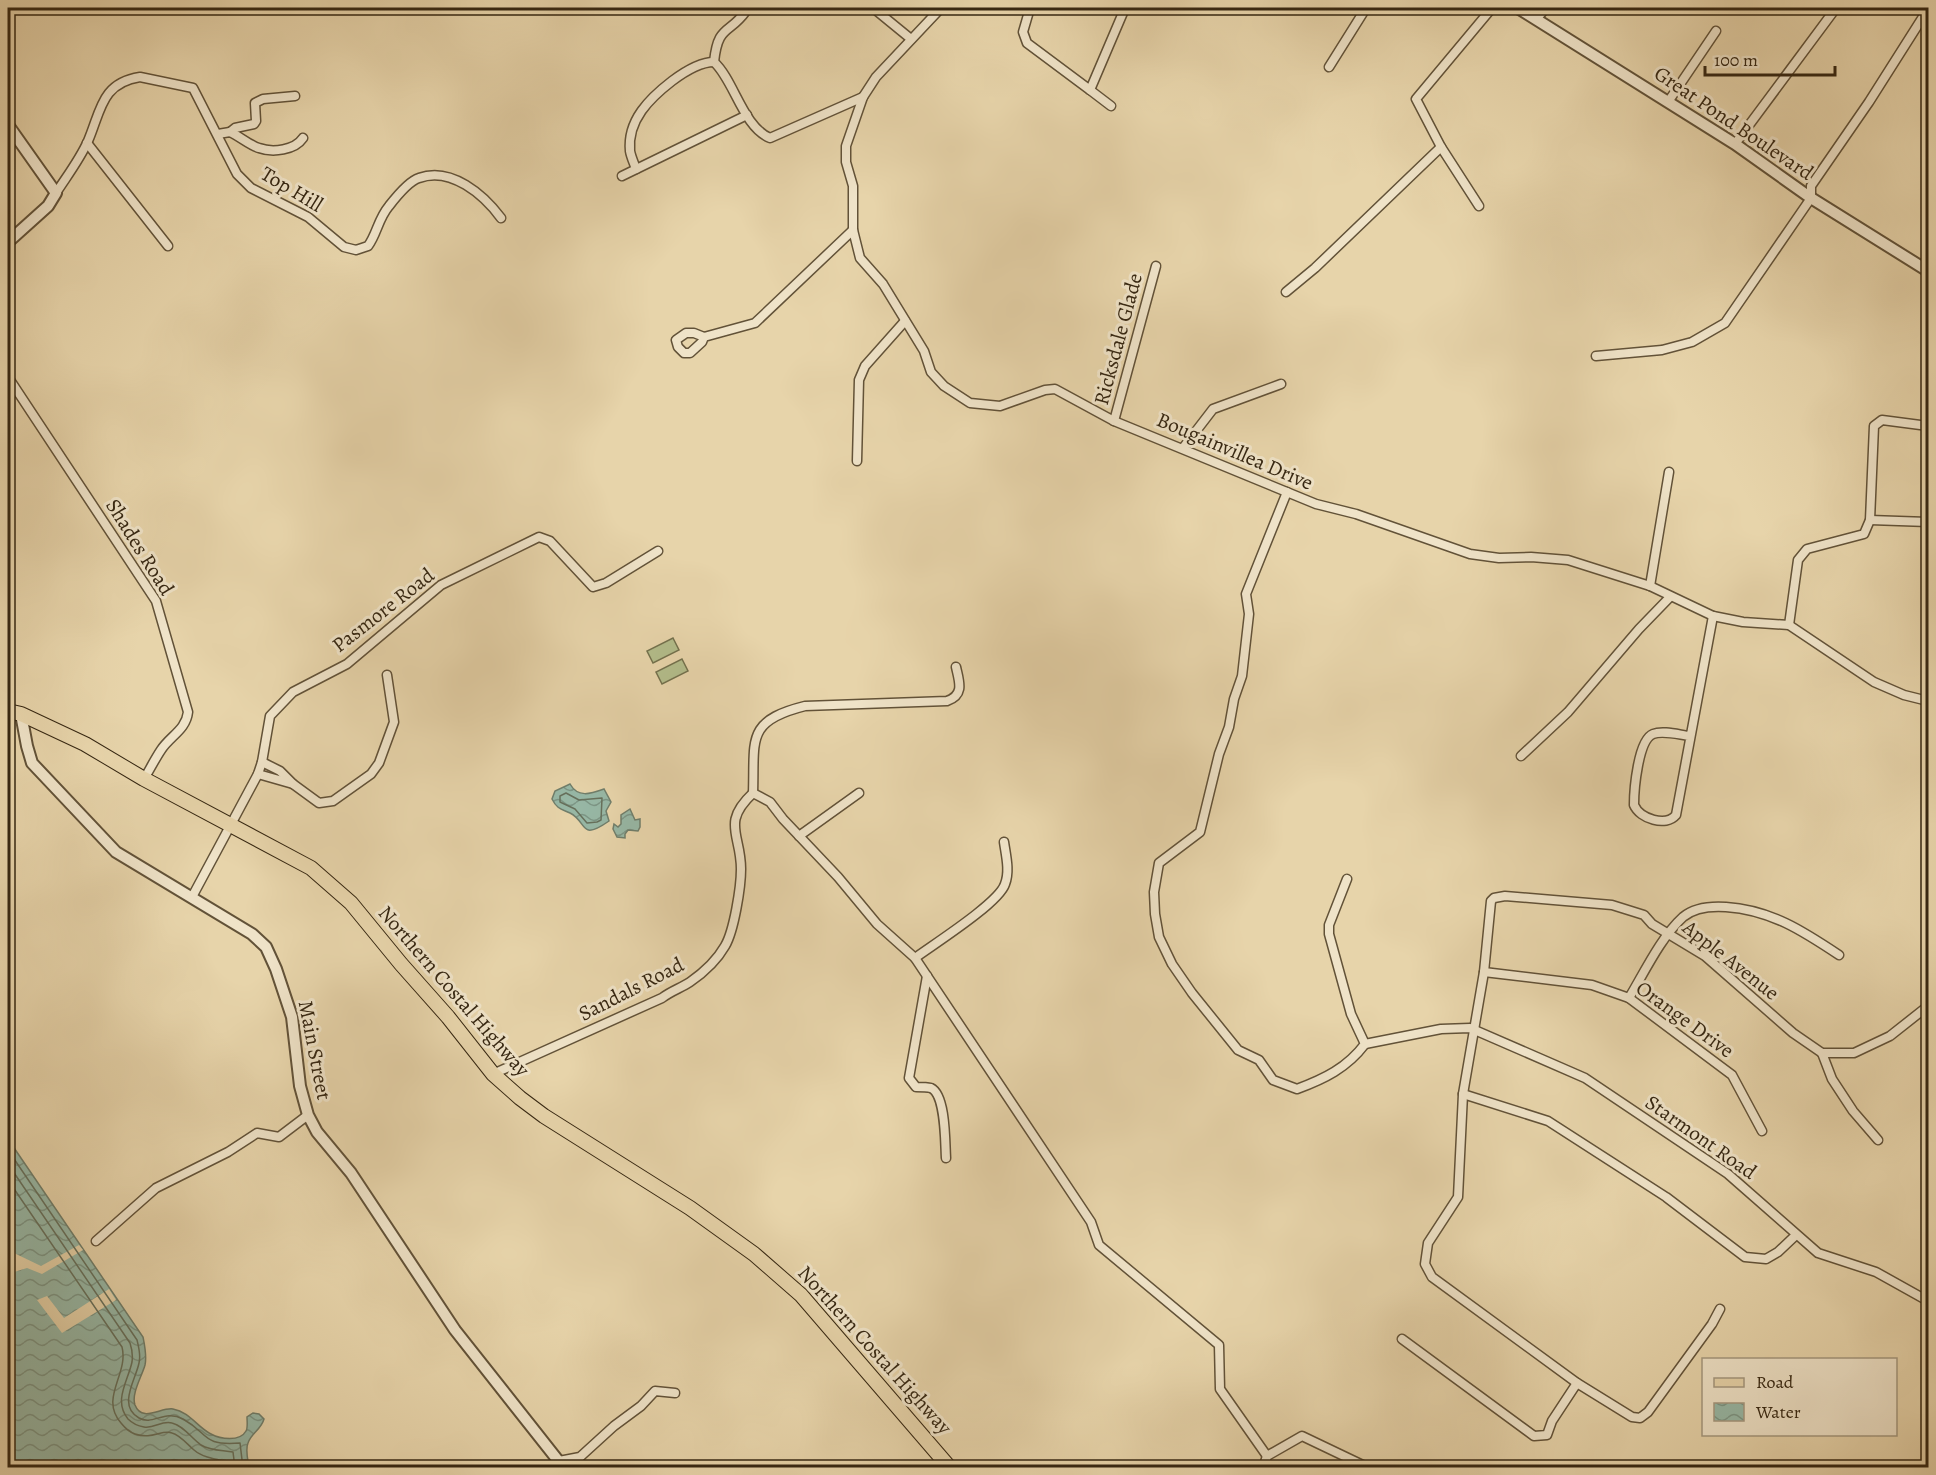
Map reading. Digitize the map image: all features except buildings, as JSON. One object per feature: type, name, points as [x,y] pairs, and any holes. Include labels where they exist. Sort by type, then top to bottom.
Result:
[{"type":"main road","name":"Northern Costal Highway","points":[[14,712],[85,744],[144,779],[311,868],[351,903],[493,1074],[544,1116],[690,1208],[778,1273],[801,1295],[950,1467]]},
{"type":"street","points":[[876,8],[911,39]]},
{"type":"street","name":"Bougainvillea Drive","points":[[941,8],[876,77],[863,97],[846,146],[846,162],[853,186],[853,230],[860,258],[883,284],[924,351],[931,372],[944,386],[970,403],[1000,406],[1045,390],[1055,389],[1114,421],[1316,504],[1356,514],[1470,554],[1498,558],[1531,557],[1568,560],[1650,586],[1713,616],[1743,622],[1789,625],[1874,681],[1904,695],[1929,702]]},
{"type":"street","points":[[1030,8],[1023,32],[1027,43],[1111,106]]},
{"type":"street","points":[[1090,90],[1125,8]]},
{"type":"street","points":[[1329,67],[1366,8]]},
{"type":"street","points":[[1479,206],[1441,147],[1416,99],[1492,8]]},
{"type":"street","name":"Great Pond Boulevard","points":[[1518,8],[1735,144],[1811,198],[1929,271]]},
{"type":"street","points":[[1536,19],[1546,8]]},
{"type":"street","points":[[1735,144],[1836,8]]},
{"type":"street","points":[[1596,356],[1662,350],[1692,342],[1725,322],[1811,198],[1811,186],[1929,9]]},
{"type":"street","points":[[746,11],[723,32],[716,43],[714,62],[760,132],[770,138],[863,97]]},
{"type":"street","points":[[1668,102],[1716,31]]},
{"type":"street","points":[[636,169],[630,151],[632,131],[639,112],[651,96],[686,71],[711,61],[714,62]]},
{"type":"street","name":"Top Hill","points":[[56,193],[87,143],[103,101],[110,91],[140,77],[193,88],[237,174],[251,188],[308,217],[344,247],[356,250],[368,246],[377,223],[389,206],[419,178],[454,179],[491,204],[501,218]]},
{"type":"street","points":[[218,134],[254,124],[256,121],[255,103],[263,99],[294,96]]},
{"type":"street","points":[[622,176],[747,115]]},
{"type":"street","points":[[8,125],[56,193],[48,206],[8,242]]},
{"type":"street","points":[[230,132],[258,148],[280,151],[300,142],[303,138]]},
{"type":"street","points":[[87,143],[168,246]]},
{"type":"street","points":[[1286,292],[1315,268],[1441,147]]},
{"type":"street","points":[[704,337],[755,323],[853,230]]},
{"type":"street","name":"Ricksdale Glade","points":[[1114,421],[1156,266]]},
{"type":"street","points":[[857,461],[859,380],[865,366],[905,321]]},
{"type":"street","name":"Shades Road","points":[[8,377],[156,601],[188,712],[187,721],[161,749],[144,779]]},
{"type":"street","points":[[1183,448],[1213,409],[1281,384]]},
{"type":"street","points":[[1789,625],[1798,560],[1808,549],[1864,534],[1870,520],[1874,426],[1882,420],[1929,426]]},
{"type":"street","points":[[1650,586],[1669,472]]},
{"type":"street","points":[[1287,492],[1246,594],[1249,614],[1242,676],[1233,699],[1229,728],[1219,754],[1200,832],[1159,863],[1154,892],[1159,937],[1172,964],[1192,993],[1238,1050],[1259,1060],[1273,1080],[1297,1089],[1320,1081],[1344,1066],[1365,1044],[1441,1029],[1470,1028],[1474,1030]]},
{"type":"street","points":[[1870,520],[1929,522]]},
{"type":"street","name":"Pasmore Road","points":[[192,897],[258,774],[270,716],[293,692],[347,664],[441,585],[539,537],[550,541],[592,587],[606,583],[658,551]]},
{"type":"street","points":[[1521,756],[1568,712],[1639,629],[1670,597]]},
{"type":"street","points":[[1690,736],[1659,732],[1652,734],[1643,742],[1634,805],[1639,814],[1667,822],[1676,815],[1713,616]]},
{"type":"street","points":[[956,667],[960,686],[959,692],[952,700],[805,706],[784,711],[761,725],[755,740],[753,793],[770,802],[878,924],[915,958],[1091,1222],[1099,1245],[1219,1345],[1220,1389],[1267,1456]]},
{"type":"street","points":[[262,762],[280,771],[293,784],[319,802],[333,801],[371,774],[379,763],[394,722],[387,675]]},
{"type":"street","name":"Main Street","points":[[14,712],[32,763],[102,839],[116,852],[252,934],[266,947],[292,1017],[298,1072],[308,1115],[316,1131],[351,1173],[455,1330],[561,1464]]},
{"type":"street","points":[[258,774],[293,784]]},
{"type":"street","name":"Sandals Road","points":[[493,1074],[662,998],[690,982],[710,965],[726,944],[736,906],[741,869],[734,821],[740,805],[753,793]]},
{"type":"street","points":[[800,836],[859,793]]},
{"type":"street","points":[[915,958],[990,903],[1005,887],[1008,872],[1004,842]]},
{"type":"street","points":[[1347,879],[1329,924],[1329,934],[1351,1014],[1365,1044]]},
{"type":"street","name":"Apple Avenue","points":[[1484,972],[1491,901],[1494,898],[1505,896],[1612,905],[1644,915],[1652,924],[1705,956],[1793,1033],[1822,1053]]},
{"type":"street","points":[[1629,998],[1669,933],[1683,917],[1695,909],[1714,906],[1757,911],[1808,934],[1839,955]]},
{"type":"street","points":[[1484,972],[1463,1094],[1458,1197],[1428,1243],[1425,1264],[1432,1277],[1577,1383],[1632,1417],[1640,1418],[1648,1412],[1712,1324],[1720,1309]]},
{"type":"street","name":"Orange Drive","points":[[1484,972],[1592,985],[1629,998],[1732,1075],[1762,1131]]},
{"type":"street","points":[[927,976],[909,1078],[916,1087],[931,1088],[938,1095],[942,1106],[946,1158]]},
{"type":"street","points":[[1878,1140],[1853,1112],[1832,1079],[1822,1053],[1854,1053],[1890,1036],[1929,1006]]},
{"type":"street","name":"Starmont Road","points":[[1474,1030],[1585,1078],[1728,1174],[1818,1253],[1876,1272],[1929,1301]]},
{"type":"street","points":[[1463,1094],[1548,1121],[1666,1197],[1745,1257],[1766,1259],[1778,1252],[1796,1235]]},
{"type":"street","points":[[96,1241],[156,1188],[228,1152],[257,1133],[279,1137],[308,1115]]},
{"type":"street","points":[[1402,1339],[1534,1436],[1547,1435],[1552,1421],[1577,1383]]},
{"type":"street","points":[[561,1464],[580,1457],[656,1392],[675,1393]]},
{"type":"street","points":[[1263,1467],[1267,1456],[1302,1436],[1368,1467]]},
{"type":"green space","points":[[673,638],[679,650],[653,663],[647,651]]},
{"type":"green space","points":[[682,659],[688,671],[662,684],[656,672]]},
{"type":"water","points":[[570,784],[581,793],[604,789],[611,802],[606,811],[609,821],[593,830],[588,830],[576,817],[558,807],[552,799],[555,791]]},
{"type":"water","points":[[630,809],[635,820],[640,819],[640,827],[638,831],[628,830],[625,838],[617,837],[613,829],[614,824],[618,827],[621,824],[621,815]]},
{"type":"water","points":[[8,1139],[143,1337],[146,1362],[134,1396],[138,1410],[147,1414],[173,1409],[189,1416],[211,1434],[230,1438],[239,1437],[246,1431],[247,1417],[253,1413],[259,1414],[264,1419],[247,1446],[249,1467],[8,1467]]},
{"type":"pier","points":[[8,1244],[14,1253],[41,1266],[79,1245],[83,1250],[42,1274],[27,1268],[11,1273],[8,1269]]},
{"type":"pier","points":[[109,1289],[116,1300],[62,1333],[37,1300],[47,1296],[64,1318]]}]
